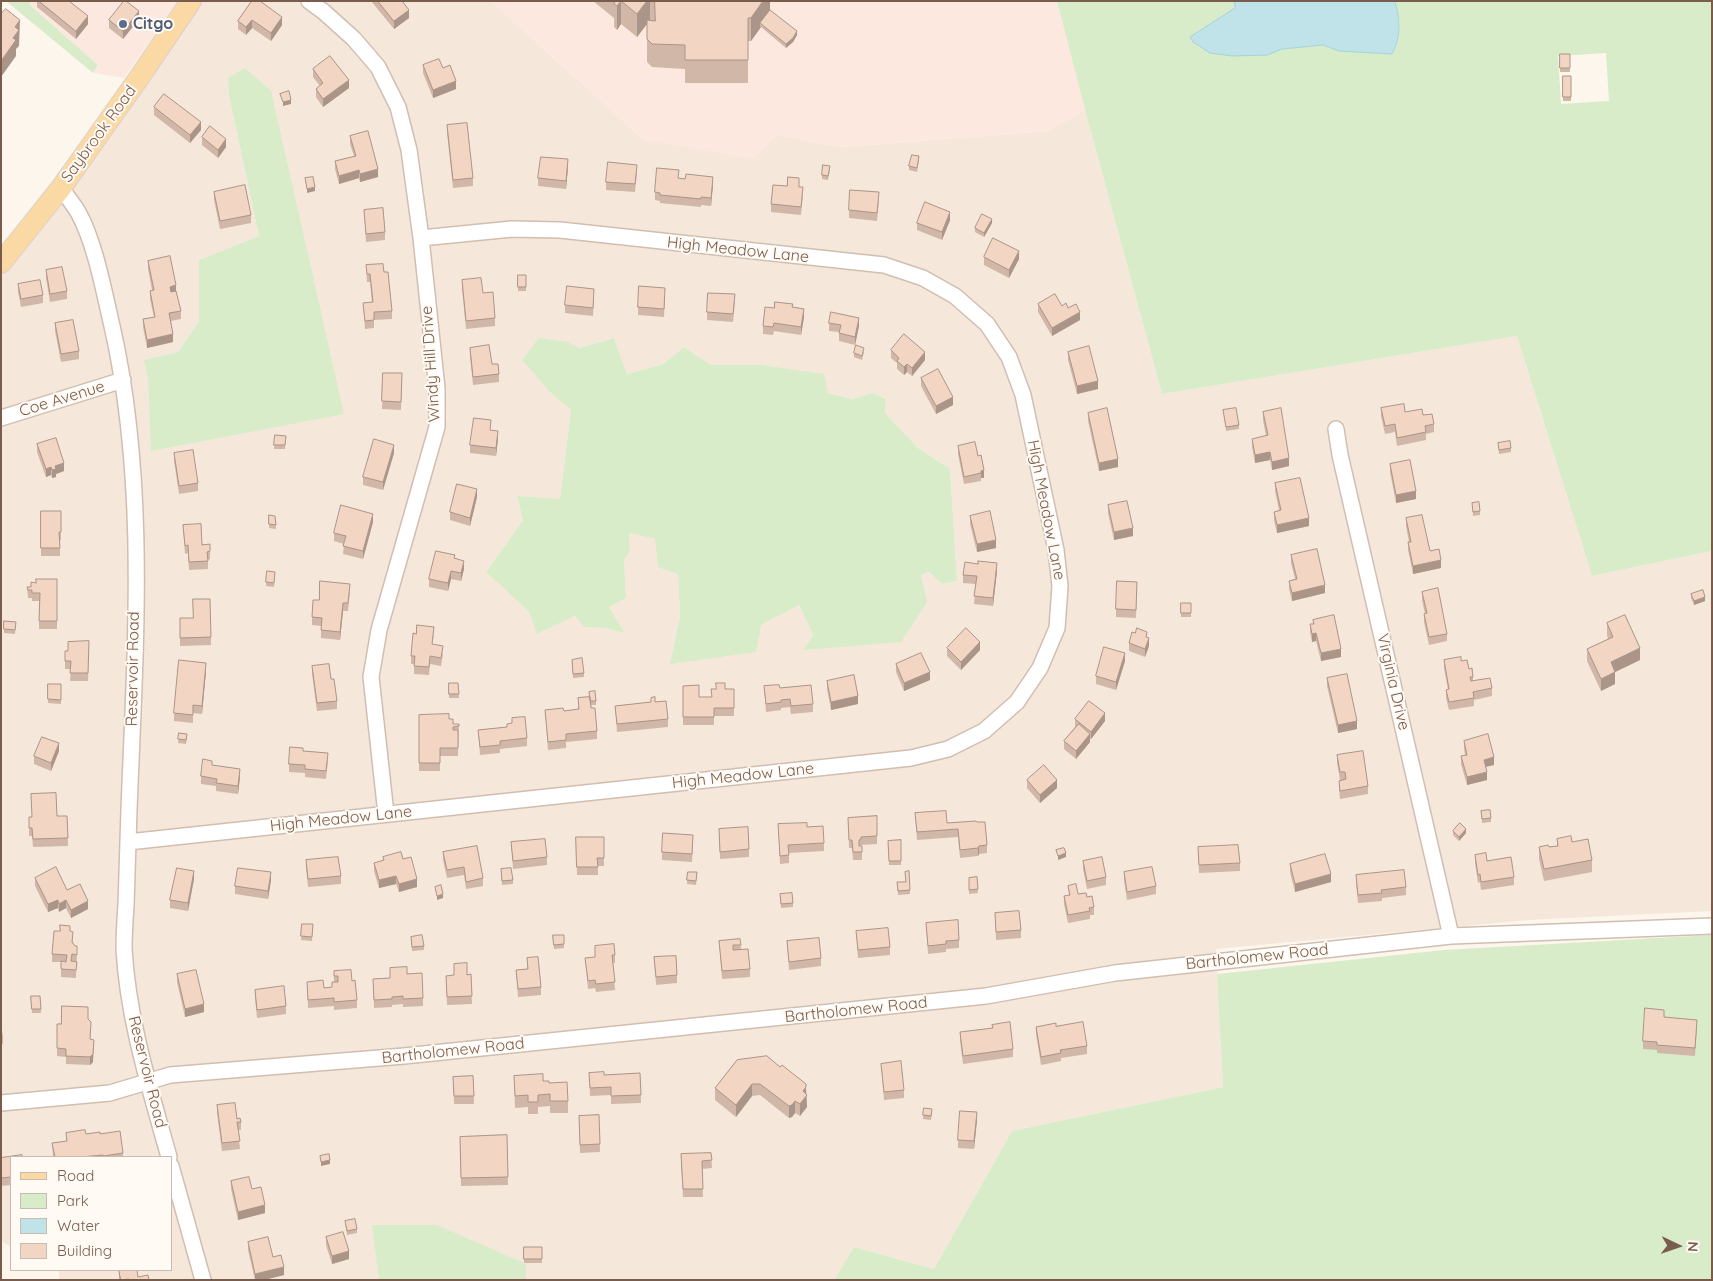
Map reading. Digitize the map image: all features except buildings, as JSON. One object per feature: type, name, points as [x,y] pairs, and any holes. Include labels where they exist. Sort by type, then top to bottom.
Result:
[{"type":"main road","name":"Saybrook Road","points":[[1,263],[61,188],[191,1]]},
{"type":"street","name":"Windy Hill Drive","points":[[309,1],[324,12],[360,46],[378,67],[398,107],[409,150],[421,238],[436,388],[436,427],[379,630],[371,677],[386,814]]},
{"type":"street","name":"Reservoir Road","points":[[61,188],[78,212],[89,240],[105,295],[127,406],[133,472],[135,647],[124,948],[130,999],[148,1082],[169,1156]]},
{"type":"street","name":"High Meadow Lane","points":[[128,842],[911,758],[948,749],[984,731],[1017,702],[1040,668],[1058,628],[1060,586],[1056,550],[1023,395],[1009,356],[987,324],[955,296],[923,278],[884,265],[560,230],[512,229],[421,238]]},
{"type":"street","name":"Coe Avenue","points":[[1,418],[123,380]]},
{"type":"street","name":"Virginia Drive","points":[[1336,429],[1340,455],[1452,936]]},
{"type":"street","name":"Bartholomew Road","points":[[1,1103],[110,1093],[170,1075],[404,1056],[986,996],[1125,972],[1452,936],[1712,926]]},
{"type":"street","points":[[172,1170],[203,1280]]},
{"type":"shaded area","points":[[31,1],[178,1],[124,78],[93,73],[98,65],[30,5]]},
{"type":"shaded area","points":[[191,1],[491,1],[644,140],[777,135],[842,147],[1048,131],[1085,110],[1162,394],[1517,336],[1592,576],[1712,551],[1712,911],[1529,920],[1216,949],[1223,1087],[1012,1131],[934,1269],[854,1247],[834,1280],[526,1280],[526,1264],[373,1225],[379,1280],[59,1280],[59,1272],[57,1271],[172,1271],[172,1156],[10,1156],[10,1246],[1,1241],[1,247]],"holes":[[[229,96],[344,414],[148,380],[144,360],[178,352],[199,321],[199,260],[259,236]],[[614,338],[627,374],[663,364],[684,347],[711,365],[761,365],[828,393],[852,399],[873,393],[886,399],[885,413],[918,448],[950,469],[957,581],[942,584],[929,572],[921,575],[804,649],[813,635],[799,605],[761,625],[670,664],[680,615],[678,574],[655,539],[629,533],[630,551],[624,560],[626,598],[609,607],[625,633],[604,628],[584,627],[575,616],[537,634],[529,612],[486,572],[523,520],[517,496],[560,500],[571,410],[551,393],[568,342],[579,348]]]},
{"type":"shaded area","points":[[491,1],[1057,1],[1085,110],[1048,131],[842,147],[777,135],[753,159],[644,140]]},
{"type":"green space","points":[[6,1],[31,1],[30,5],[98,65],[93,73]]},
{"type":"green space","points":[[1057,1],[1235,1],[1235,7],[1267,55],[1282,49],[1323,45],[1339,51],[1398,41],[1400,24],[1395,1],[1712,1],[1712,551],[1592,576],[1517,336],[1162,394]],"holes":[[[1606,53],[1609,101],[1561,104],[1558,56]]]},
{"type":"green space","points":[[245,68],[271,91],[344,414],[151,451],[148,380],[144,360],[178,352],[199,321],[199,260],[259,236],[229,96],[228,78]]},
{"type":"green space","points":[[539,338],[568,342],[579,348],[614,338],[627,374],[663,364],[684,347],[711,365],[761,365],[824,374],[828,393],[852,399],[873,393],[886,399],[885,413],[918,448],[950,469],[957,581],[942,584],[929,572],[921,575],[927,602],[901,642],[803,650],[813,635],[799,605],[761,625],[756,652],[670,664],[680,615],[678,574],[658,567],[655,539],[629,533],[630,551],[624,560],[626,598],[609,607],[625,633],[604,628],[584,627],[575,616],[537,634],[529,612],[486,572],[523,520],[517,496],[560,499],[571,410],[551,393],[522,360]]},
{"type":"green space","points":[[1712,935],[1712,1280],[834,1280],[854,1247],[934,1269],[1012,1131],[1223,1087],[1217,974],[1444,950]]},
{"type":"green space","points":[[372,1225],[437,1225],[526,1264],[526,1280],[379,1280]]},
{"type":"water","points":[[1235,1],[1395,1],[1399,34],[1392,54],[1339,51],[1323,45],[1282,49],[1267,55],[1232,56],[1210,53],[1193,42],[1190,37],[1235,8]]},
{"type":"place","name":"Citgo","points":[[123,24]]}]
